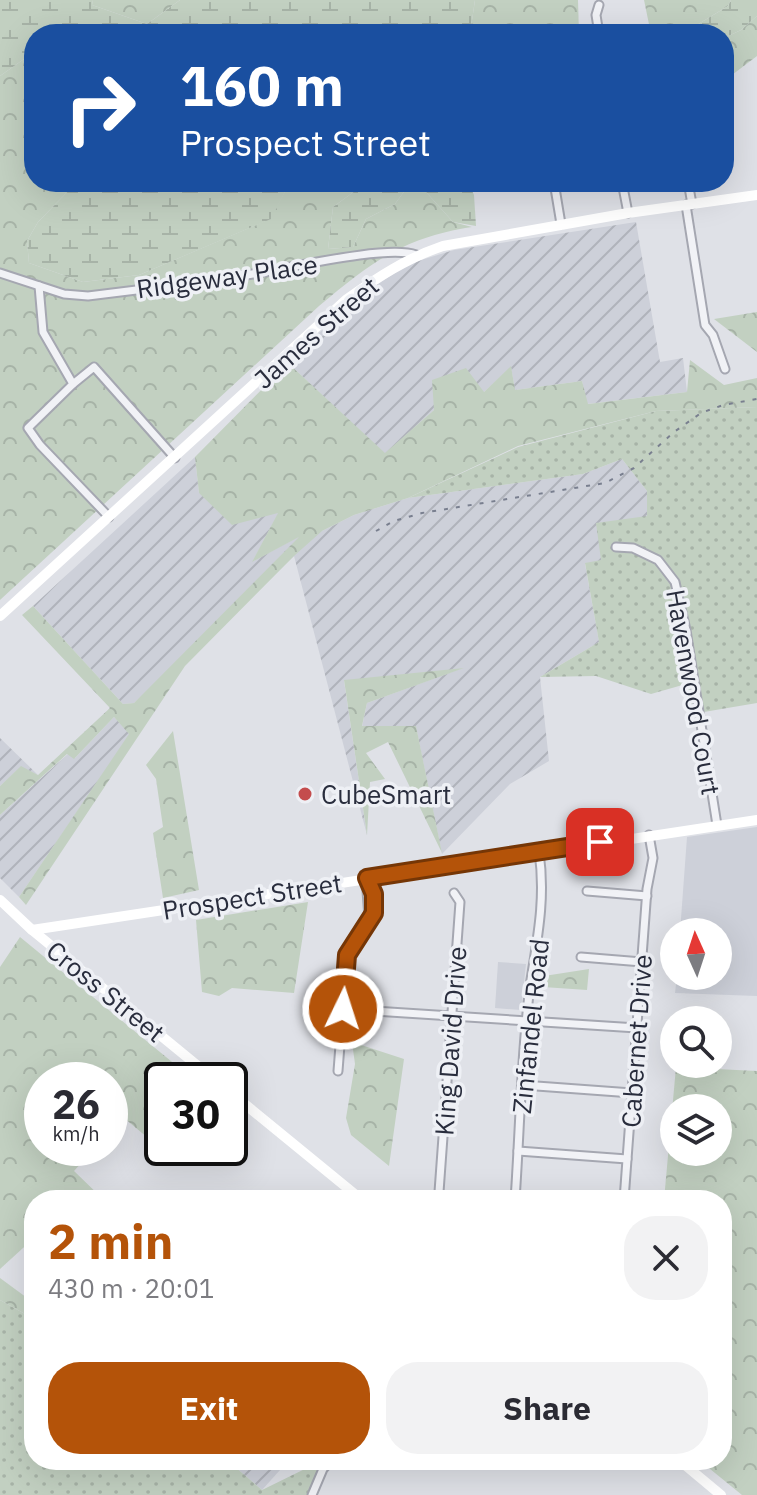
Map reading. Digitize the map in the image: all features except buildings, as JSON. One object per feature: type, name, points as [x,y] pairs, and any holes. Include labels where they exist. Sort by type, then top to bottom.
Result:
[{"type":"street","points":[[597,24],[599,5]]},
{"type":"street","points":[[556,192],[561,224]]},
{"type":"street","points":[[624,192],[628,213]]},
{"type":"street","points":[[688,192],[705,325],[713,335],[725,369]]},
{"type":"street","name":"James Street","points":[[0,616],[347,299],[390,269],[416,255],[443,246],[628,213],[757,195]]},
{"type":"street","name":"Ridgeway Place","points":[[0,273],[64,294],[88,296],[248,275],[372,254],[399,251],[416,255]]},
{"type":"street","points":[[39,286],[43,332],[73,384]]},
{"type":"street","points":[[109,517],[40,445],[28,428],[73,384],[94,367],[175,458]]},
{"type":"street","name":"Havenwood Court","points":[[616,547],[633,548],[658,560],[675,582],[686,630],[717,825]]},
{"type":"street","name":"Prospect Street","points":[[32,930],[757,820]]},
{"type":"street","name":"Cabernet Drive","points":[[625,1190],[647,896],[653,858],[649,835]]},
{"type":"street","name":"Zinfandel Road","points":[[516,1190],[528,1020],[542,904],[539,851]]},
{"type":"street","points":[[338,1071],[347,955],[375,907],[374,894],[368,881]]},
{"type":"street","points":[[587,891],[647,896]]},
{"type":"street","name":"King David Drive","points":[[439,1190],[460,902],[454,893]]},
{"type":"street","name":"Cross Street","points":[[0,900],[32,930],[193,1062]]},
{"type":"street","points":[[581,957],[642,962]]},
{"type":"street","points":[[343,1009],[637,1028]]},
{"type":"street","points":[[523,1085],[632,1093]]},
{"type":"street","points":[[248,1107],[350,1190]]},
{"type":"street","points":[[518,1151],[627,1159]]},
{"type":"street","points":[[312,1495],[323,1470]]},
{"type":"street","points":[[691,1470],[721,1495]]},
{"type":"shaded area","points":[[636,222],[660,362],[683,358],[687,392],[587,404],[582,381],[515,390],[511,367],[484,392],[434,410],[385,454],[288,363],[351,302],[408,264],[454,250]]},
{"type":"shaded area","points":[[195,457],[199,493],[279,512],[253,561],[302,535],[322,531],[354,515],[408,498],[583,474],[622,459],[647,491],[647,516],[601,561],[585,564],[599,642],[540,677],[549,761],[510,784],[442,854],[416,727],[362,727],[367,703],[460,669],[344,681],[367,835],[294,556],[134,703],[123,704],[33,606]]},
{"type":"shaded area","points":[[114,717],[130,734],[19,897],[0,878],[0,815],[68,754],[75,758]]},
{"type":"shaded area","points":[[0,738],[38,775],[21,767],[0,786]]},
{"type":"shaded area","points":[[757,827],[757,996],[675,993],[675,990],[732,990],[732,918],[681,918],[687,837]]},
{"type":"shaded area","points":[[498,962],[526,964],[521,1010],[495,1008]]},
{"type":"shaded area","points":[[239,1470],[280,1470],[262,1490]]},
{"type":"green space","points":[[0,0],[93,0],[92,5],[147,24],[24,24],[24,59],[0,76]]},
{"type":"green space","points":[[93,0],[180,0],[147,24],[92,5]]},
{"type":"green space","points":[[180,0],[475,0],[471,24],[147,24]]},
{"type":"green space","points":[[475,0],[578,0],[579,24],[471,24]]},
{"type":"green space","points":[[644,0],[731,0],[728,6],[698,24],[649,24]]},
{"type":"green space","points":[[731,0],[757,0],[757,16],[734,33],[734,24],[698,24],[728,6]]},
{"type":"green space","points":[[757,16],[757,56],[734,73],[734,33]]},
{"type":"green space","points":[[24,59],[24,192],[67,192],[38,222],[27,241],[29,263],[83,282],[139,275],[270,219],[285,192],[354,192],[333,207],[328,249],[353,247],[366,219],[395,204],[404,192],[426,192],[453,222],[472,227],[407,245],[338,290],[0,600],[0,76]]},
{"type":"green space","points":[[67,192],[285,192],[271,219],[139,275],[83,282],[29,263],[27,241],[38,222]]},
{"type":"green space","points":[[354,192],[404,192],[395,204],[366,219],[353,247],[328,249],[333,207]]},
{"type":"green space","points":[[426,192],[473,192],[476,226],[453,222]]},
{"type":"green space","points":[[757,312],[757,352],[714,319]]},
{"type":"green space","points":[[690,360],[724,385],[757,378],[757,407],[656,411],[518,446],[408,498],[354,515],[322,531],[185,666],[26,905],[19,897],[129,734],[114,717],[74,759],[67,754],[0,815],[0,786],[21,766],[38,775],[110,708],[22,615],[33,606],[123,704],[134,703],[299,537],[252,562],[278,513],[232,525],[199,493],[195,457],[288,363],[385,453],[434,410],[432,380],[466,368],[484,392],[511,366],[515,390],[582,381],[588,404],[687,392]]},
{"type":"green space","points":[[757,407],[757,703],[692,714],[686,684],[651,694],[596,676],[540,677],[599,642],[585,563],[601,560],[596,523],[647,516],[647,491],[622,459],[583,474],[408,498],[518,447],[656,411]]},
{"type":"green space","points":[[464,668],[367,703],[362,726],[416,726],[442,853],[388,742],[366,753],[385,779],[370,782],[367,835],[344,680]]},
{"type":"green space","points":[[173,731],[199,890],[163,898],[153,833],[163,827],[156,779],[146,765]]},
{"type":"green space","points":[[308,902],[294,993],[232,988],[219,996],[202,992],[196,920]]},
{"type":"green space","points":[[20,937],[172,1062],[144,1062],[144,1135],[128,1121],[128,1062],[24,1062],[24,1166],[79,1166],[74,1171],[94,1190],[24,1190],[24,1247],[0,1269],[0,967]]},
{"type":"green space","points":[[589,969],[587,990],[543,987],[544,976]]},
{"type":"green space","points":[[352,1042],[404,1059],[389,1166],[351,1135],[346,1118],[355,1064]]},
{"type":"green space","points":[[732,1070],[757,1071],[757,1495],[742,1495],[711,1470],[732,1470],[732,1190],[665,1190],[667,1166],[732,1166],[732,1094],[674,1094],[675,1078],[732,1078]]},
{"type":"green space","points":[[0,1278],[24,1296],[24,1313],[0,1300]]},
{"type":"green space","points":[[0,1300],[24,1313],[24,1470],[239,1470],[262,1490],[303,1470],[317,1470],[312,1495],[0,1495]]},
{"type":"railway","points":[[376,531],[394,521],[422,513],[605,483],[634,468],[674,432],[701,413],[723,405],[757,399]]},
{"type":"place","name":"CubeSmart","points":[[305,794]]},
{"type":"route","points":[[343,1009],[347,955],[374,913],[374,894],[367,878],[600,842]]}]
